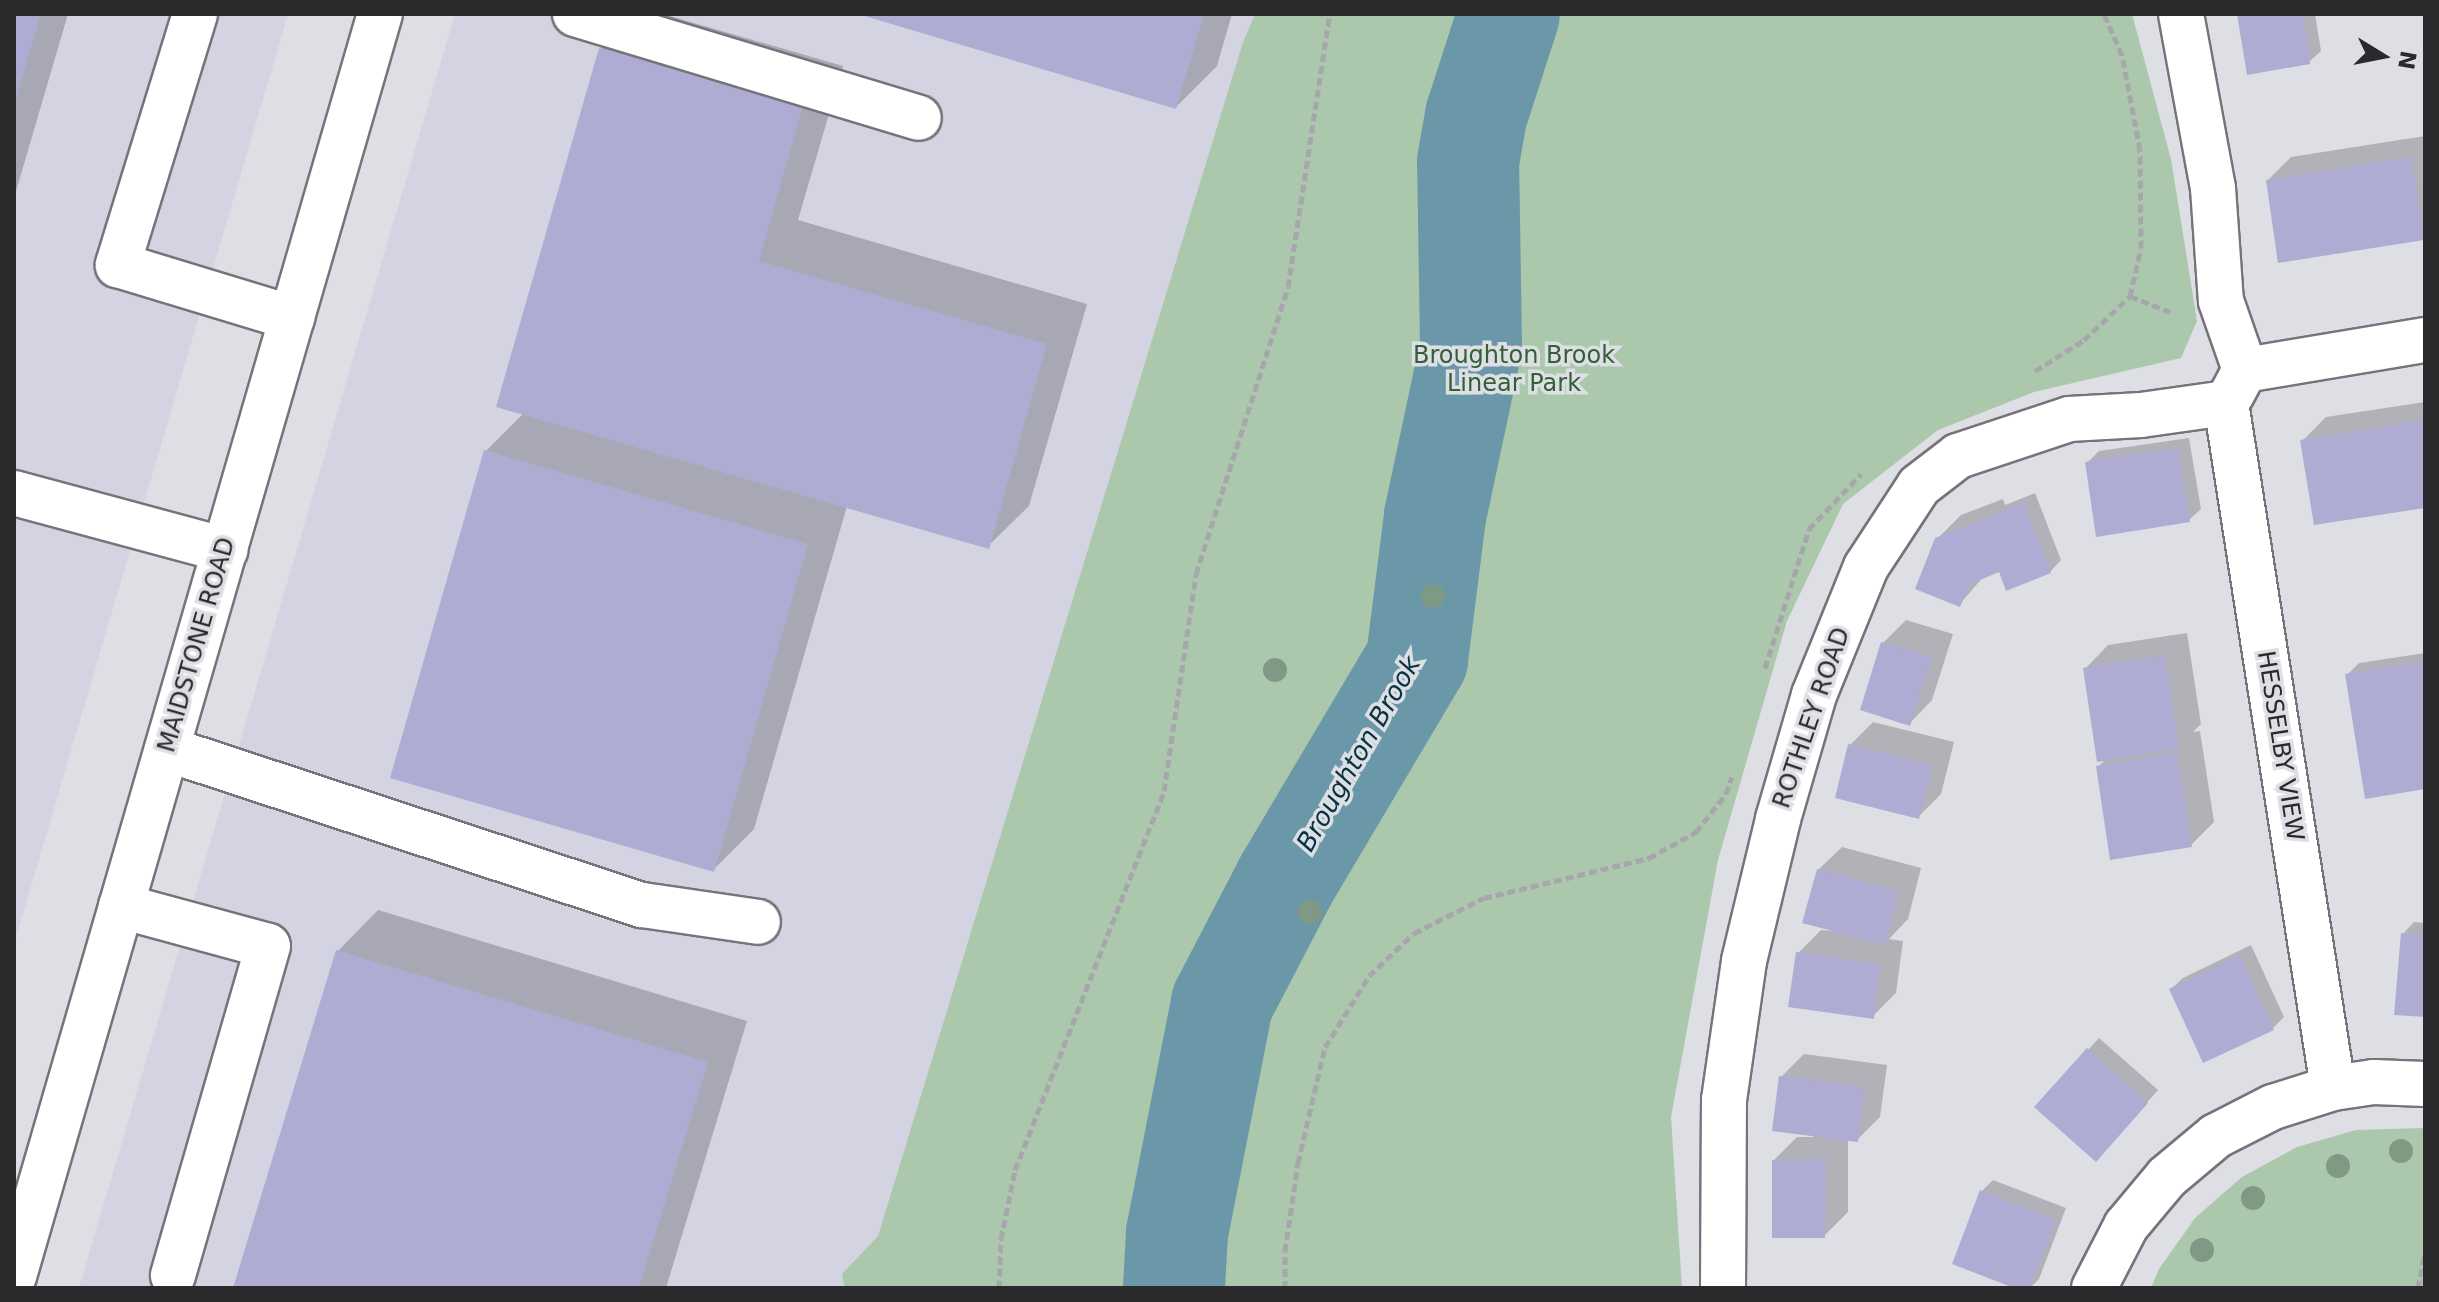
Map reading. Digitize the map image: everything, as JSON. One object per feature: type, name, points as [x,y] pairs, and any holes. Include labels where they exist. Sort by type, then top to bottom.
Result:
[{"type":"street","points":[[195,14],[118,265],[292,318]]},
{"type":"street","name":"MAIDSTONE ROAD","points":[[14,1276],[380,14]]},
{"type":"street","points":[[575,14],[919,118]]},
{"type":"street","name":"HESSELBY VIEW","points":[[2181,14],[2213,188],[2221,301],[2236,386],[2333,1088]]},
{"type":"street","name":"ROTHLEY ROAD","points":[[1723,1288],[1724,1100],[1744,961],[1778,819],[1814,695],[1866,567],[1919,486],[1958,456],[2069,419],[2236,386],[2425,340]]},
{"type":"street","points":[[14,493],[225,550]]},
{"type":"street","points":[[167,749],[642,905],[758,922]]},
{"type":"street","points":[[121,906],[268,946],[173,1276]]},
{"type":"street","points":[[2094,1288],[2126,1226],[2167,1177],[2216,1136],[2273,1107],[2333,1088],[2374,1082],[2425,1084]]},
{"type":"path","points":[[999,1288],[1001,1239],[1015,1170],[1164,791],[1196,574],[1288,287],[1330,14]]},
{"type":"path","points":[[2025,377],[2084,340],[2130,296],[2141,248],[2140,150],[2122,55],[2104,14]]},
{"type":"path","points":[[1763,674],[1809,529],[1872,466]]},
{"type":"path","points":[[1285,1288],[1285,1251],[1298,1163],[1325,1047],[1369,976],[1414,933],[1484,898],[1649,858],[1696,832],[1726,794],[1736,764]]},
{"type":"path","points":[[2418,1288],[2425,1253]]},
{"type":"shaded area","points":[[14,14],[288,14],[14,944]]},
{"type":"shaded area","points":[[455,14],[1255,14],[1243,42],[878,1236],[891,1288],[79,1288]]},
{"type":"green space","name":"Broughton Brook Linear Park","points":[[1255,14],[2132,14],[2171,159],[2197,321],[2181,358],[2034,392],[1938,430],[1843,504],[1787,621],[1718,860],[1671,1117],[1682,1288],[845,1288],[842,1274],[878,1236],[1243,42]]},
{"type":"green space","points":[[2425,1128],[2425,1288],[2151,1288],[2159,1269],[2195,1218],[2242,1177],[2297,1147],[2356,1130]]},
{"type":"building","points":[[14,14],[41,14],[15,102],[14,102]]},
{"type":"building","points":[[858,14],[1204,14],[1176,109]]},
{"type":"building","points":[[2237,14],[2303,14],[2310,64],[2247,75]]},
{"type":"building","points":[[599,48],[803,106],[759,261],[1047,344],[989,549],[496,407]]},
{"type":"building","points":[[2411,157],[2424,240],[2278,263],[2266,180]]},
{"type":"building","points":[[2425,420],[2425,508],[2314,525],[2300,440]]},
{"type":"building","points":[[2178,448],[2190,522],[2096,537],[2085,462]]},
{"type":"building","points":[[484,450],[808,544],[714,872],[390,778]]},
{"type":"building","points":[[2024,503],[2051,573],[2006,591],[1999,572],[1970,584],[1960,607],[1915,589],[1935,538]]},
{"type":"building","points":[[1881,642],[1932,657],[1910,726],[1860,710]]},
{"type":"building","points":[[2165,655],[2179,749],[2097,762],[2083,668]]},
{"type":"building","points":[[2423,662],[2425,789],[2365,799],[2345,674]]},
{"type":"building","points":[[1848,744],[1932,765],[1919,819],[1835,798]]},
{"type":"building","points":[[2177,753],[2192,847],[2110,860],[2096,766]]},
{"type":"building","points":[[1817,869],[1899,891],[1886,945],[1802,923]]},
{"type":"building","points":[[2401,933],[2425,935],[2425,1017],[2394,1015]]},
{"type":"building","points":[[336,950],[708,1062],[639,1288],[233,1288]]},
{"type":"building","points":[[1796,952],[1880,964],[1874,1019],[1788,1007]]},
{"type":"building","points":[[2240,955],[2274,1030],[2203,1063],[2169,989]]},
{"type":"building","points":[[2087,1048],[2148,1103],[2096,1162],[2034,1107]]},
{"type":"building","points":[[1779,1076],[1864,1087],[1858,1142],[1772,1131]]},
{"type":"building","points":[[1826,1159],[1825,1238],[1772,1238],[1772,1160]]},
{"type":"building","points":[[1980,1190],[2056,1220],[2030,1288],[2014,1288],[1952,1264]]},
{"type":"waterway","name":"Broughton Brook","points":[[1174,1288],[1177,1233],[1222,1003],[1286,880],[1417,659],[1435,516],[1471,346],[1468,162],[1476,116],[1509,14]]}]
